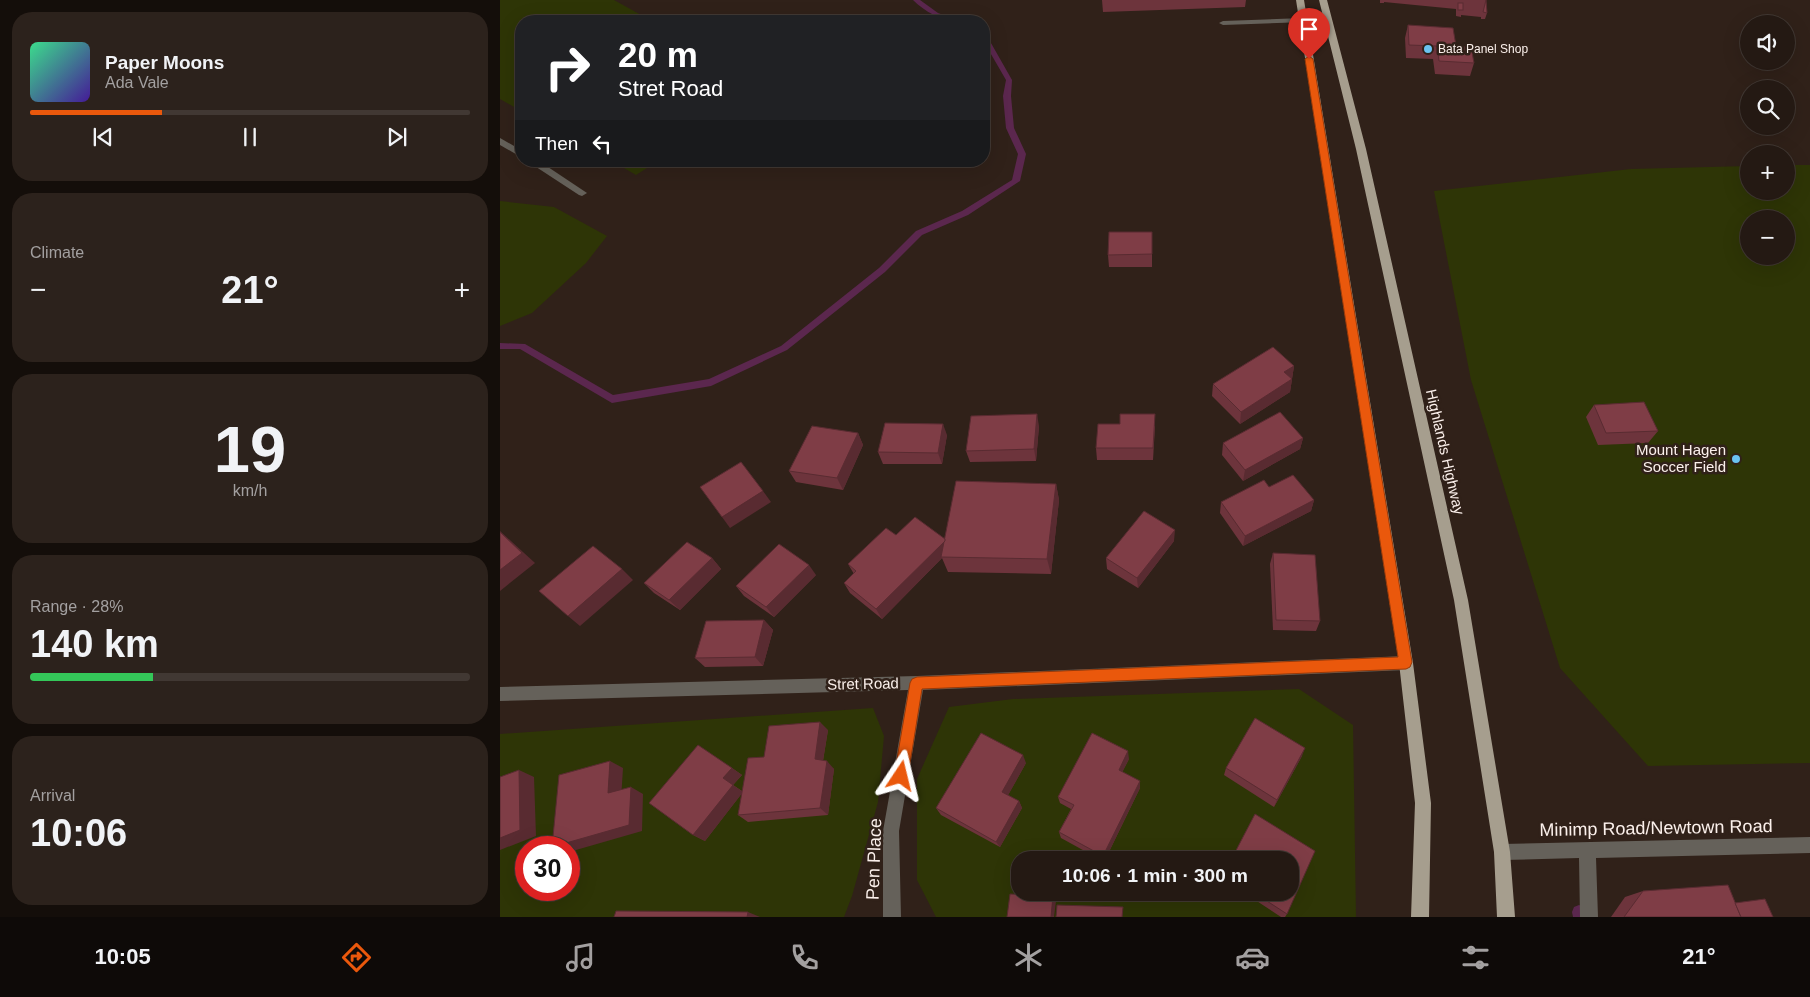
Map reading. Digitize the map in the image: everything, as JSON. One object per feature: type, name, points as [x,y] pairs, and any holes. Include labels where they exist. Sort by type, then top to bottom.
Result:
[{"type":"main road","points":[[1300,0],[1406,662],[1423,803],[1420,917]]},
{"type":"main road","name":"Highlands Highway","points":[[1323,0],[1361,149],[1461,600],[1502,852],[1506,917]]},
{"type":"street","points":[[1223,23],[1303,20]]},
{"type":"street","points":[[500,141],[515,150]]},
{"type":"street","points":[[541,167],[582,193]]},
{"type":"street","name":"Stret Road","points":[[500,694],[917,683],[1406,662]]},
{"type":"street","name":"Pen Place","points":[[892,917],[892,831],[917,683]]},
{"type":"street","name":"Minimp Road/Newtown Road","points":[[1502,852],[1810,845]]},
{"type":"street","points":[[1587,850],[1589,917]]},
{"type":"green space","points":[[500,0],[614,0],[641,15],[515,15],[515,108],[500,99]]},
{"type":"green space","points":[[1795,165],[1810,165],[1810,763],[1648,766],[1560,668],[1471,380],[1434,191],[1631,169],[1740,166],[1740,200],[1795,200]]},
{"type":"green space","points":[[622,167],[649,167],[636,175]]},
{"type":"green space","points":[[500,201],[554,207],[607,236],[586,263],[532,313],[500,326]]},
{"type":"green space","points":[[1299,689],[1353,725],[1356,917],[936,917],[917,880],[917,779],[949,707],[1013,699]]},
{"type":"green space","points":[[873,708],[884,736],[878,802],[852,896],[844,917],[500,917],[500,734]]},
{"type":"building","points":[[1486,0],[1487,13],[1483,12]]},
{"type":"building","points":[[1458,3],[1463,3],[1463,10],[1458,10]]},
{"type":"building","points":[[1408,25],[1453,28],[1456,46],[1471,47],[1474,63],[1439,61],[1437,46],[1409,45]]},
{"type":"building","points":[[1109,232],[1152,232],[1152,254],[1108,255]]},
{"type":"building","points":[[1273,347],[1294,366],[1284,372],[1292,379],[1241,412],[1213,384]]},
{"type":"building","points":[[1644,402],[1658,431],[1606,433],[1594,405]]},
{"type":"building","points":[[1280,412],[1303,438],[1245,470],[1223,443]]},
{"type":"building","points":[[1037,414],[1034,449],[966,451],[971,416]]},
{"type":"building","points":[[1120,414],[1155,414],[1153,448],[1096,448],[1098,424],[1120,424]]},
{"type":"building","points":[[885,423],[943,424],[938,453],[878,452]]},
{"type":"building","points":[[812,426],[858,433],[837,478],[789,471]]},
{"type":"building","points":[[741,462],[763,491],[722,517],[700,487]]},
{"type":"building","points":[[1293,475],[1314,500],[1245,536],[1221,502],[1264,480],[1269,487]]},
{"type":"building","points":[[956,481],[1056,484],[1047,559],[941,557]]},
{"type":"building","points":[[1144,511],[1175,530],[1137,578],[1106,558]]},
{"type":"building","points":[[915,517],[945,539],[945,541],[876,609],[844,583],[856,571],[848,564],[886,528],[896,535]]},
{"type":"building","points":[[500,532],[522,553],[500,570]]},
{"type":"building","points":[[687,542],[712,558],[669,600],[644,583]]},
{"type":"building","points":[[779,544],[809,565],[766,607],[736,586]]},
{"type":"building","points":[[593,546],[622,569],[568,616],[539,591]]},
{"type":"building","points":[[1273,553],[1315,555],[1320,621],[1276,620]]},
{"type":"building","points":[[764,620],[755,657],[695,658],[706,621]]},
{"type":"building","points":[[1255,718],[1305,748],[1277,800],[1226,768]]},
{"type":"building","points":[[820,722],[815,759],[827,761],[820,808],[738,815],[748,758],[764,757],[769,726]]},
{"type":"building","points":[[981,733],[1023,755],[1002,792],[1019,801],[996,842],[936,808]]},
{"type":"building","points":[[1092,733],[1128,751],[1119,770],[1140,781],[1105,851],[1094,851],[1059,832],[1074,805],[1058,797]]},
{"type":"building","points":[[698,745],[732,768],[723,778],[733,785],[693,835],[649,803]]},
{"type":"building","points":[[610,761],[608,793],[631,787],[629,825],[580,839],[580,836],[553,836],[559,775]]},
{"type":"building","points":[[519,770],[520,830],[500,838],[500,777]]},
{"type":"building","points":[[1255,814],[1315,851],[1299,887],[1299,851],[1236,851]]},
{"type":"building","points":[[1728,885],[1741,917],[1624,917],[1643,891]]},
{"type":"building","points":[[1010,894],[1011,901],[1053,901],[1051,917],[1007,917]]},
{"type":"building","points":[[1765,899],[1773,917],[1741,917],[1735,903]]},
{"type":"building","points":[[1267,901],[1293,901],[1287,914]]},
{"type":"building","points":[[1057,905],[1123,907],[1122,917],[1056,917]]},
{"type":"building","points":[[616,911],[748,912],[747,917],[614,917]]},
{"type":"waterway","points":[[916,0],[939,15]]},
{"type":"waterway","points":[[500,346],[522,346],[612,399],[711,382],[784,348],[882,270],[919,233],[965,213],[1016,181],[1022,154],[1010,128],[1007,96],[1009,80],[990,48]]},
{"type":"waterway","points":[[1579,912],[1580,917]]},
{"type":"place","name":"Bata Panel Shop","points":[[1428,49]]},
{"type":"place","name":"Mount Hagen Soccer Field","points":[[1736,459]]},
{"type":"route","points":[[901,776],[917,683],[1406,662],[1309,59]]}]
